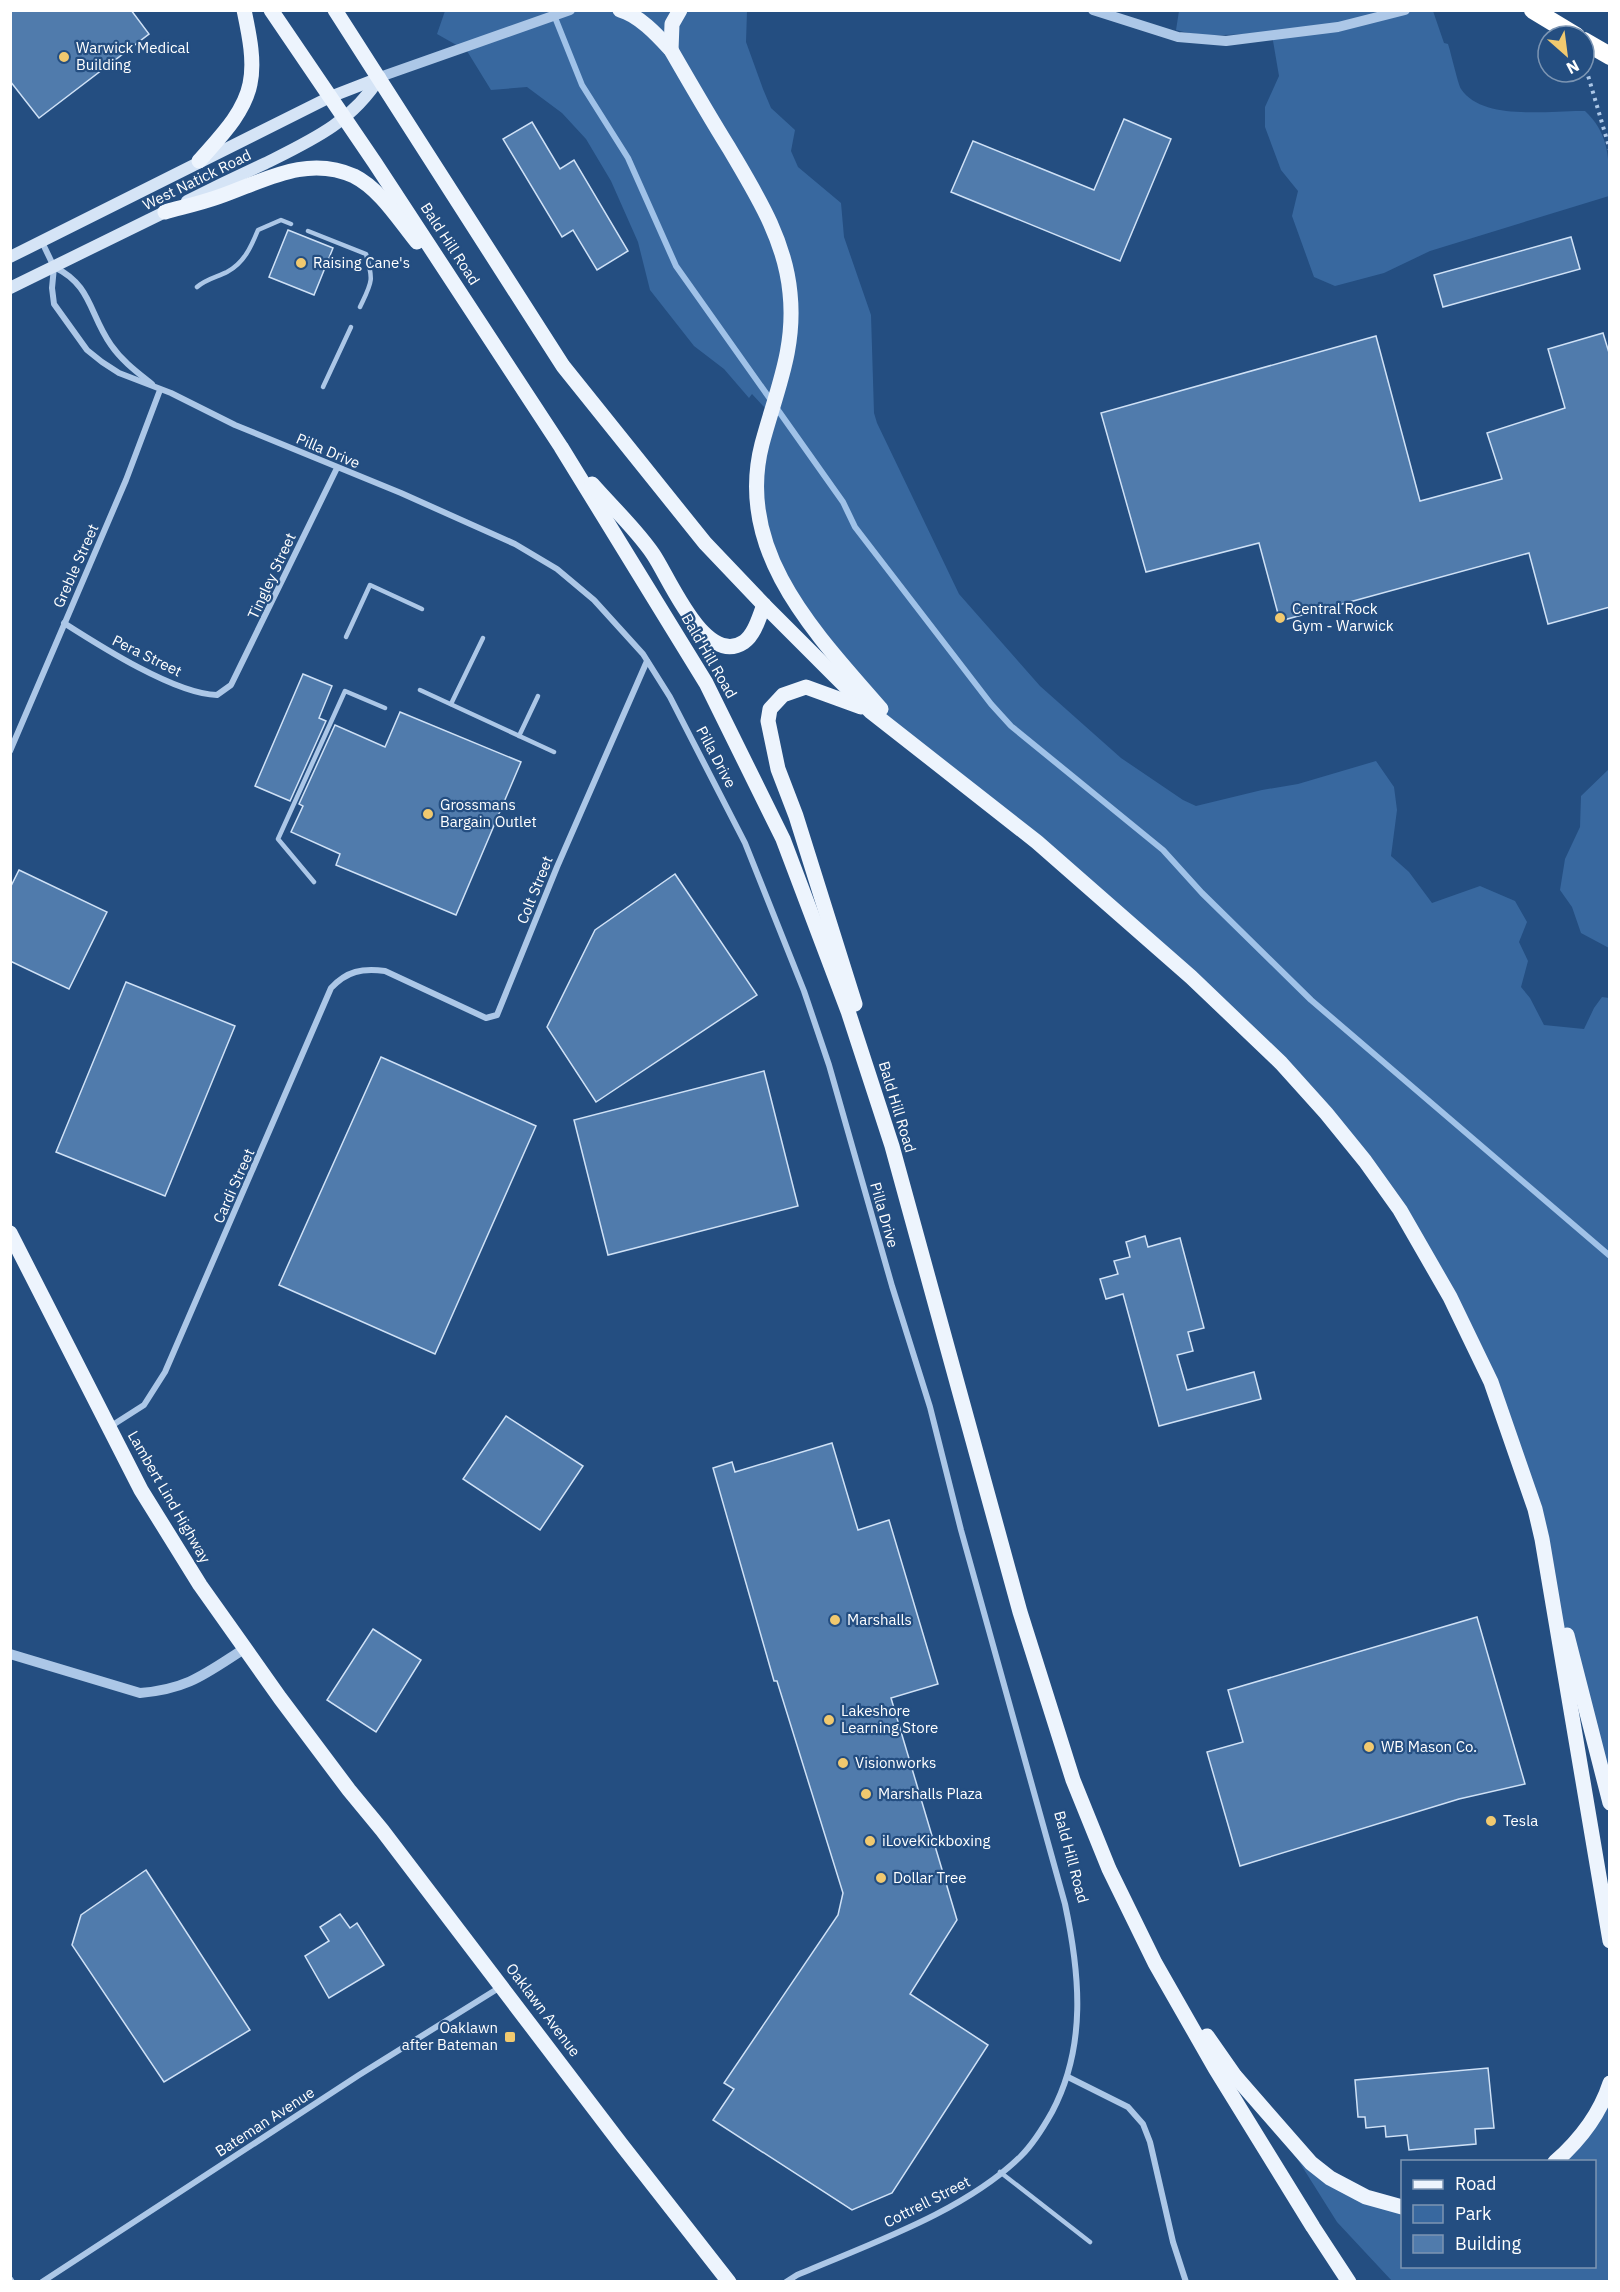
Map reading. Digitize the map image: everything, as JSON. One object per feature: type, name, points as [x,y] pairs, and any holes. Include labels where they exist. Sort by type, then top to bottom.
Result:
[{"type":"highway","points":[[1533,10],[1556,24]]},
{"type":"highway","points":[[1596,48],[1610,56]]},
{"type":"main road","points":[[199,161],[231,124],[246,98],[251,83],[251,52],[244,10]]},
{"type":"main road","name":"Bald Hill Road","points":[[271,10],[345,118],[561,447],[706,683],[783,839],[848,1011],[891,1146],[1020,1612],[1073,1780],[1109,1869],[1155,1963]]},
{"type":"main road","name":"Bald Hill Road","points":[[335,10],[563,366],[705,543],[870,711],[1037,842],[1191,977],[1281,1063],[1365,1161],[1400,1210],[1450,1297],[1491,1382],[1535,1509],[1542,1539]]},
{"type":"main road","points":[[620,10],[640,21],[659,36],[670,50],[749,182],[777,234],[784,255],[790,292],[791,334],[784,374],[762,446],[759,465],[756,501],[764,539],[778,573],[801,614],[907,739]]},
{"type":"main road","points":[[670,50],[672,24],[680,10]]},
{"type":"main road","name":"West Natick Road","points":[[10,257],[330,97],[380,77]]},
{"type":"main road","name":"West Natick Road","points":[[10,288],[315,139],[345,118],[368,96],[380,77]]},
{"type":"main road","points":[[165,212],[218,197],[285,171],[306,168],[339,172],[355,177],[372,189],[466,301]]},
{"type":"main road","points":[[561,447],[652,553],[687,612],[711,641],[726,646],[745,641],[754,629],[764,605]]},
{"type":"main road","points":[[870,711],[806,687],[783,695],[770,710],[768,721],[778,769],[796,816],[862,1025],[891,1146]]},
{"type":"main road","name":"Lambert Lind Highway","points":[[10,1233],[141,1490],[200,1585],[326,1761]]},
{"type":"main road","points":[[1542,1539],[1610,1803]]},
{"type":"main road","points":[[1542,1539],[1610,1941]]},
{"type":"main road","points":[[1584,1697],[1610,1776]]},
{"type":"main road","name":"Oaklawn Avenue","points":[[326,1761],[729,2282]]},
{"type":"main road","points":[[1155,1963],[1235,2076],[1311,2163],[1330,2178],[1366,2197],[1401,2207]]},
{"type":"main road","points":[[1155,1963],[1221,2078],[1349,2282]]},
{"type":"main road","points":[[1558,2160],[1582,2135],[1596,2113],[1610,2083]]},
{"type":"street","points":[[1093,10],[1178,37],[1226,41],[1338,27],[1405,10]]},
{"type":"street","name":"West Natick Road","points":[[380,77],[568,11]]},
{"type":"street","name":"Pilla Drive","points":[[42,242],[54,267],[52,288],[54,304],[87,350],[119,373],[515,544],[557,569],[594,600],[643,654],[670,697],[728,806],[762,882],[804,991],[829,1065],[892,1286],[930,1407]]},
{"type":"street","name":"Pilla Drive","points":[[54,267],[77,281],[110,344],[122,358],[160,390]]},
{"type":"street","name":"Greble Street","points":[[10,751],[126,480],[160,390]]},
{"type":"street","name":"Tingley Street","points":[[223,691],[231,685],[257,636],[337,468]]},
{"type":"street","name":"Pera Street","points":[[64,623],[112,654],[181,686],[208,695],[217,695],[223,691]]},
{"type":"street","name":"Colt Street","points":[[385,971],[486,1018],[497,1015],[557,867],[647,662]]},
{"type":"street","name":"Cardi Street","points":[[108,1428],[144,1405],[165,1372],[331,988],[353,971],[369,969],[385,971]]},
{"type":"street","name":"Bald Hill Road","points":[[930,1407],[964,1541],[1056,1871],[1072,1938],[1078,1989],[1078,2015],[1068,2077]]},
{"type":"street","points":[[10,1654],[140,1693],[163,1691],[187,1684],[244,1649]]},
{"type":"street","name":"Bateman Avenue","points":[[42,2282],[287,2121],[502,1986]]},
{"type":"street","points":[[1068,2077],[1128,2107],[1143,2124],[1150,2142],[1173,2242],[1186,2282]]},
{"type":"street","name":"Cottrell Street","points":[[786,2282],[947,2208],[1000,2172],[1020,2157],[1039,2136],[1068,2077]]},
{"type":"lane","points":[[197,287],[203,282],[230,271],[249,253],[258,231],[280,220],[291,224]]},
{"type":"lane","points":[[308,231],[366,254],[372,276],[371,284],[360,307]]},
{"type":"lane","points":[[323,387],[351,327]]},
{"type":"lane","points":[[346,637],[369,585],[422,609]]},
{"type":"lane","points":[[451,704],[483,638]]},
{"type":"lane","points":[[420,690],[554,752]]},
{"type":"lane","points":[[314,882],[278,839],[345,691],[385,708]]},
{"type":"lane","points":[[519,736],[538,696]]},
{"type":"lane","points":[[1000,2172],[1090,2242]]},
{"type":"path","points":[[1590,84],[1610,150]]},
{"type":"green space","points":[[445,11],[747,11],[746,42],[771,108],[795,130],[791,151],[798,167],[841,203],[844,237],[871,315],[874,413],[877,423],[959,594],[1040,686],[1121,758],[1183,800],[1196,806],[1298,784],[1376,761],[1394,787],[1397,810],[1391,856],[1409,872],[1432,903],[1480,886],[1515,901],[1527,922],[1519,942],[1528,961],[1521,987],[1530,998],[1544,1025],[1584,1029],[1602,997],[1609,998],[1609,1776],[1595,1746],[1497,1397],[1425,1255],[1362,1160],[1234,1014],[905,739],[796,609],[763,539],[765,408],[752,394],[749,398],[724,369],[694,346],[650,290],[638,242],[611,181],[586,139],[562,113],[527,87],[491,90],[467,51],[437,34]]},
{"type":"green space","points":[[1179,11],[1433,11],[1444,43],[1448,44],[1461,89],[1471,99],[1485,106],[1518,112],[1585,111],[1600,130],[1607,150],[1609,196],[1430,251],[1384,273],[1335,286],[1314,277],[1292,216],[1298,191],[1281,170],[1265,127],[1265,107],[1279,76],[1272,35],[1270,32],[1235,35],[1187,33],[1176,30]]},
{"type":"green space","points":[[1609,769],[1609,948],[1581,933],[1572,907],[1560,890],[1565,859],[1580,827],[1581,796]]},
{"type":"green space","points":[[1609,2100],[1609,2281],[1392,2281],[1337,2222],[1288,2144],[1311,2165],[1401,2210],[1401,2268],[1596,2268],[1596,2160],[1557,2160]]},
{"type":"building","name":"Warwick Medical Building","points":[[10,10],[131,10],[149,34],[39,118],[10,81]]},
{"type":"building","points":[[1124,119],[1171,139],[1120,261],[951,192],[973,141],[1094,190]]},
{"type":"building","points":[[532,122],[560,169],[574,160],[628,251],[597,270],[573,230],[562,237],[503,139]]},
{"type":"building","name":"Raising Cane's","points":[[288,230],[333,248],[314,295],[269,277]]},
{"type":"building","points":[[1571,237],[1580,269],[1443,307],[1434,275]]},
{"type":"building","points":[[1603,333],[1610,356],[1610,607],[1548,624],[1529,553],[1280,621],[1259,543],[1146,572],[1101,413],[1376,336],[1420,501],[1502,479],[1487,433],[1565,408],[1548,349]]},
{"type":"building","points":[[303,674],[332,686],[319,718],[326,721],[290,801],[255,786]]},
{"type":"building","name":"Grossmans Bargain Outlet","points":[[400,712],[521,762],[456,915],[336,865],[340,854],[291,832],[303,806],[299,804],[335,725],[385,747]]},
{"type":"building","points":[[19,870],[107,912],[69,989],[10,961],[10,888]]},
{"type":"building","points":[[675,874],[757,995],[596,1102],[547,1027],[595,930]]},
{"type":"building","points":[[126,982],[235,1026],[165,1196],[56,1152]]},
{"type":"building","points":[[381,1057],[536,1126],[435,1354],[279,1285]]},
{"type":"building","points":[[764,1071],[798,1206],[608,1255],[574,1120]]},
{"type":"building","points":[[1145,1236],[1148,1247],[1180,1238],[1204,1328],[1188,1332],[1193,1351],[1177,1355],[1187,1390],[1254,1372],[1261,1399],[1159,1426],[1123,1294],[1106,1299],[1100,1279],[1118,1274],[1114,1261],[1130,1257],[1126,1242]]},
{"type":"building","points":[[506,1416],[583,1466],[540,1530],[463,1479]]},
{"type":"building","name":"Marshalls Plaza","points":[[832,1443],[858,1530],[889,1520],[938,1684],[891,1698],[957,1920],[910,1994],[988,2045],[892,2193],[852,2210],[713,2120],[734,2089],[724,2083],[838,1915],[843,1893],[777,1681],[774,1681],[713,1468],[732,1462],[735,1472]]},
{"type":"building","name":"WB Mason Co.","points":[[1477,1617],[1525,1784],[1459,1799],[1240,1866],[1207,1752],[1243,1742],[1228,1690]]},
{"type":"building","points":[[373,1629],[421,1660],[376,1732],[327,1700]]},
{"type":"building","points":[[146,1870],[250,2030],[164,2082],[72,1945],[81,1915]]},
{"type":"building","points":[[340,1914],[350,1928],[357,1923],[384,1965],[329,1998],[305,1956],[329,1941],[320,1927]]},
{"type":"building","points":[[1488,2068],[1494,2128],[1475,2129],[1476,2144],[1409,2150],[1407,2135],[1386,2137],[1385,2126],[1366,2128],[1365,2117],[1358,2117],[1355,2080]]},
{"type":"waterway","points":[[552,10],[582,85],[628,158],[676,266],[843,502],[855,527],[991,704],[1011,726],[1163,850],[1202,893],[1311,1000],[1610,1256]]},
{"type":"place","name":"Warwick Medical Building","points":[[64,57]]},
{"type":"place","name":"Raising Cane's","points":[[301,263]]},
{"type":"place","name":"Central Rock Gym - Warwick","points":[[1280,618]]},
{"type":"place","name":"Grossmans Bargain Outlet","points":[[428,814]]},
{"type":"place","name":"Marshalls","points":[[835,1620]]},
{"type":"place","name":"Lakeshore Learning Store","points":[[829,1720]]},
{"type":"place","name":"WB Mason Co.","points":[[1369,1747]]},
{"type":"place","name":"Visionworks","points":[[843,1763]]},
{"type":"place","name":"Marshalls Plaza","points":[[866,1794]]},
{"type":"place","name":"Tesla","points":[[1491,1821]]},
{"type":"place","name":"iLoveKickboxing","points":[[870,1841]]},
{"type":"place","name":"Dollar Tree","points":[[881,1878]]},
{"type":"place","name":"Oaklawn after Bateman","points":[[510,2037]]}]
